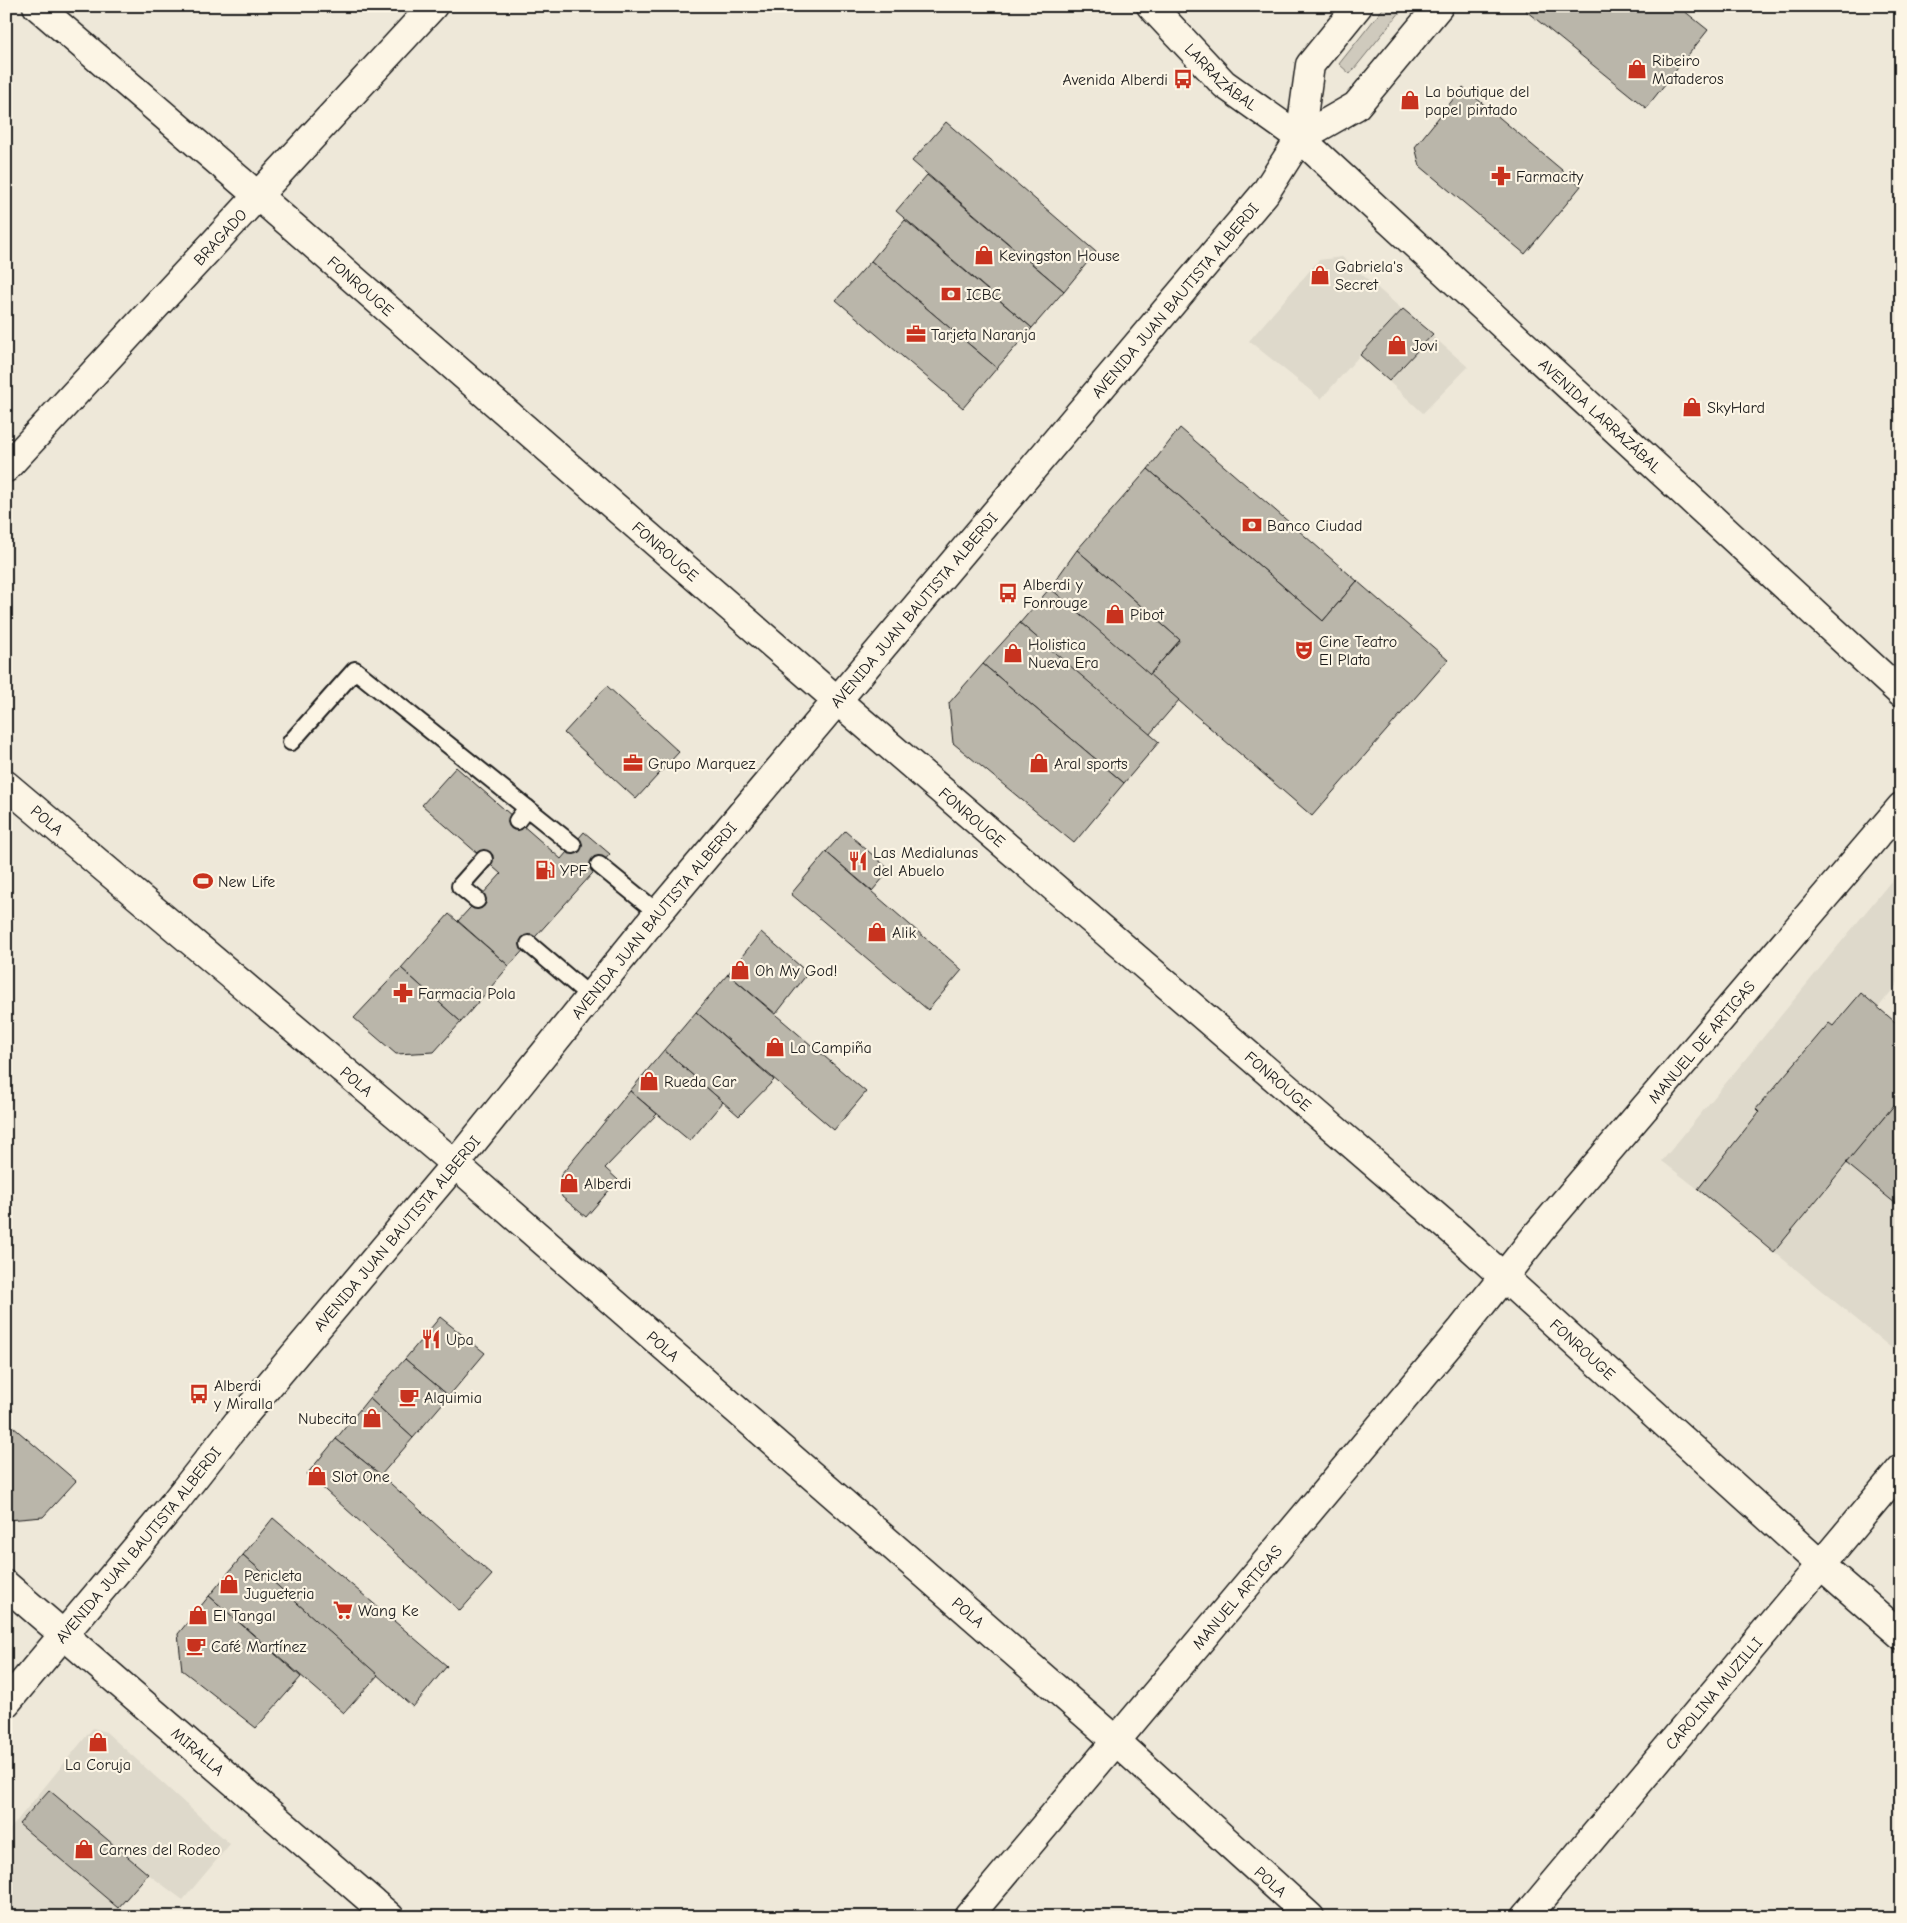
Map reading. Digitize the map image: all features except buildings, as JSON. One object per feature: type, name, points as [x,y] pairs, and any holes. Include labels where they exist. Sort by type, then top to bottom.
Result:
[{"type":"street","name":"FONROUGE","points":[[37,6],[1504,1276],[1821,1565],[1901,1635]]},
{"type":"street","name":"BRAGADO","points":[[6,468],[433,6]]},
{"type":"street","name":"LARRAZÁBAL","points":[[1150,6],[1224,84],[1300,138]]},
{"type":"street","name":"AVENIDA JUAN BAUTISTA ALBERDI","points":[[6,1703],[175,1502],[238,1422],[456,1164],[658,914],[839,702],[1265,193],[1300,138],[1310,65],[1358,6]]},
{"type":"street","name":"AVENIDA JUAN BAUTISTA ALBERDI","points":[[1300,138],[1356,106],[1440,6]]},
{"type":"street","name":"AVENIDA LARRAZÁBAL","points":[[1300,138],[1901,693]]},
{"type":"street","name":"POLA","points":[[6,784],[456,1164],[1116,1741],[1310,1917]]},
{"type":"street","name":"MANUEL DE ARTIGAS","points":[[1504,1276],[1901,807]]},
{"type":"street","name":"MANUEL ARTIGAS","points":[[968,1917],[1504,1276]]},
{"type":"street","name":"CAROLINA MUZILLI","points":[[1526,1917],[1901,1470]]},
{"type":"street","name":"MIRALLA","points":[[6,1586],[390,1917]]},
{"type":"lane","points":[[291,742],[355,670],[522,814],[573,845]]},
{"type":"lane","points":[[478,900],[460,886],[484,859]]},
{"type":"lane","points":[[599,865],[658,914]]},
{"type":"lane","points":[[529,944],[591,997]]},
{"type":"shaded area","points":[[1385,6],[1405,6],[1350,74],[1339,64]]},
{"type":"shaded area","points":[[1342,257],[1468,367],[1423,413],[1360,355],[1321,399],[1249,341],[1319,260]]},
{"type":"shaded area","points":[[1901,869],[1901,979],[1878,1008],[1901,1027],[1901,1356],[1662,1161]]},
{"type":"shaded area","points":[[93,1728],[106,1732],[230,1844],[183,1900],[148,1874],[111,1917],[6,1917],[6,1834]]},
{"type":"place","name":"Ribeiro Mataderos","points":[[1637,69]]},
{"type":"place","name":"Avenida Alberdi","points":[[1183,79]]},
{"type":"place","name":"La boutique del papel pintado","points":[[1410,100]]},
{"type":"place","name":"Farmacity","points":[[1501,176]]},
{"type":"place","name":"Kevingston House","points":[[984,255]]},
{"type":"place","name":"Gabriela's Secret","points":[[1320,275]]},
{"type":"place","name":"ICBC","points":[[951,294]]},
{"type":"place","name":"Tarjeta Naranja","points":[[916,334]]},
{"type":"place","name":"Jovi","points":[[1397,345]]},
{"type":"place","name":"SkyHard","points":[[1692,407]]},
{"type":"place","name":"Banco Ciudad","points":[[1252,525]]},
{"type":"place","name":"Alberdi y Fonrouge","points":[[1008,593]]},
{"type":"place","name":"Pibot","points":[[1115,614]]},
{"type":"place","name":"Cine Teatro El Plata","points":[[1304,650]]},
{"type":"place","name":"Holistica Nueva Era","points":[[1013,653]]},
{"type":"place","name":"Grupo Marquez","points":[[633,763]]},
{"type":"place","name":"Aral sports","points":[[1039,763]]},
{"type":"place","name":"Las Medialunas del Abuelo","points":[[858,861]]},
{"type":"place","name":"YPF","points":[[545,870]]},
{"type":"place","name":"New Life","points":[[203,881]]},
{"type":"place","name":"Alik","points":[[877,932]]},
{"type":"place","name":"Oh My God!","points":[[740,970]]},
{"type":"place","name":"Farmacia Pola","points":[[403,993]]},
{"type":"place","name":"La Campiña","points":[[775,1047]]},
{"type":"place","name":"Rueda Car","points":[[649,1081]]},
{"type":"place","name":"Alberdi","points":[[569,1183]]},
{"type":"place","name":"Upa","points":[[431,1339]]},
{"type":"place","name":"Alberdi y Miralla","points":[[199,1394]]},
{"type":"place","name":"Alquimia","points":[[409,1397]]},
{"type":"place","name":"Nubecita","points":[[372,1418]]},
{"type":"place","name":"Slot One","points":[[317,1476]]},
{"type":"place","name":"Pericleta Jugueteria","points":[[229,1584]]},
{"type":"place","name":"Wang Ke","points":[[343,1610]]},
{"type":"place","name":"El Tangal","points":[[198,1615]]},
{"type":"place","name":"Café Martínez","points":[[196,1646]]},
{"type":"place","name":"La Coruja","points":[[98,1742]]},
{"type":"place","name":"Carnes del Rodeo","points":[[84,1849]]}]
